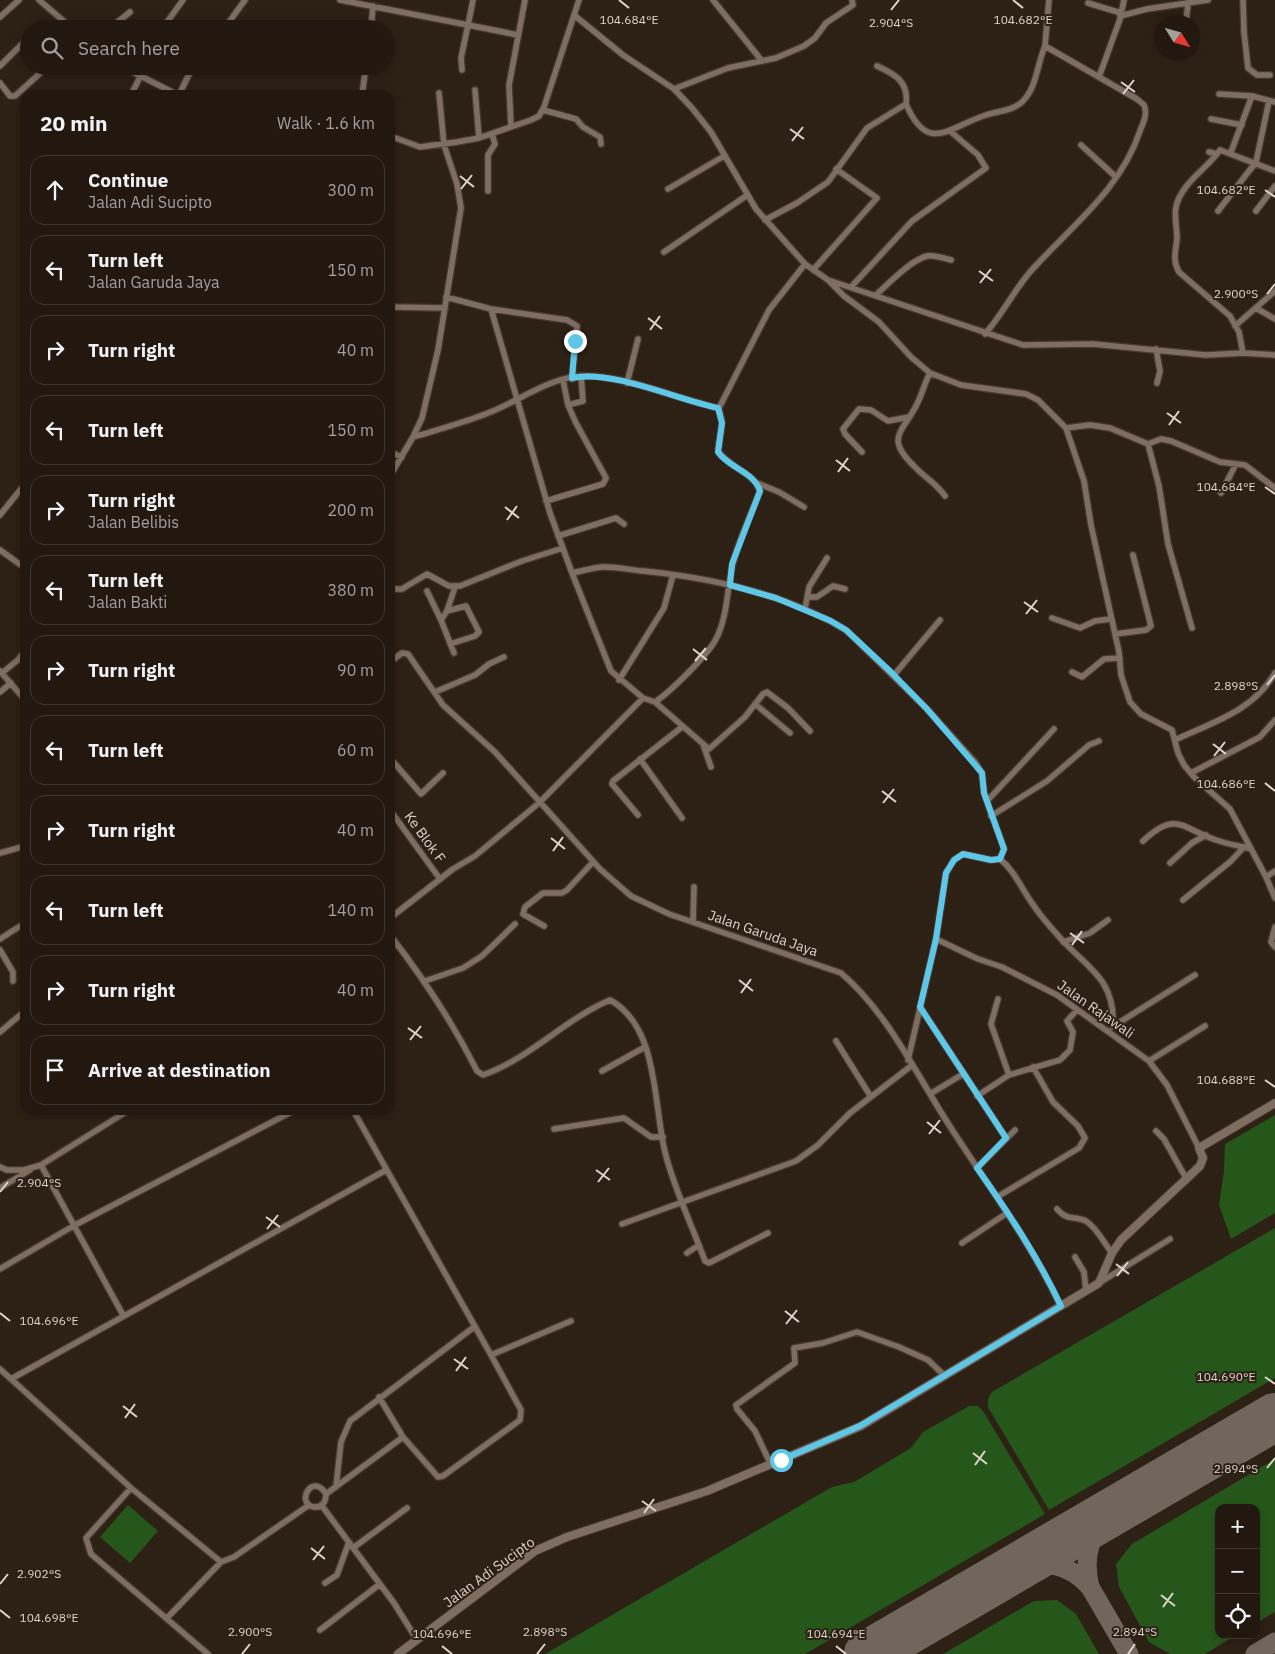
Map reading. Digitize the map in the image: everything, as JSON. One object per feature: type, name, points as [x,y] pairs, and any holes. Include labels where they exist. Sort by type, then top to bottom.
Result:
[{"type":"street","points":[[0,17],[19,0]]},
{"type":"street","points":[[39,0],[62,20]]},
{"type":"street","points":[[169,20],[183,0]]},
{"type":"street","points":[[231,20],[245,0]]},
{"type":"street","points":[[340,0],[518,35]]},
{"type":"street","points":[[462,70],[461,58],[473,0]]},
{"type":"street","points":[[511,126],[509,85],[525,0]]},
{"type":"street","points":[[395,138],[420,147],[444,145],[479,138],[536,118],[543,110],[579,0]]},
{"type":"street","points":[[713,0],[762,61]]},
{"type":"street","points":[[674,89],[728,68],[776,58],[810,42],[826,23],[850,9],[853,5],[852,0]]},
{"type":"street","points":[[877,66],[903,83],[907,95],[906,104],[914,122],[922,131],[950,131],[986,115],[1011,109],[1021,103],[1029,93],[1045,46],[1049,0]]},
{"type":"street","points":[[1099,76],[1124,0]]},
{"type":"street","points":[[1088,4],[1120,15],[1208,0]]},
{"type":"street","points":[[1243,0],[1248,68],[1257,75],[1270,75]]},
{"type":"street","points":[[1187,15],[1188,3]]},
{"type":"street","points":[[372,20],[373,6]]},
{"type":"street","points":[[120,20],[130,12]]},
{"type":"street","points":[[574,15],[623,55],[674,89],[702,118],[719,144],[746,196],[804,264],[828,280],[844,296],[879,322],[911,357],[930,373],[961,385],[1026,394],[1038,400],[1066,428],[1084,481],[1091,525],[1120,658],[1121,675],[1130,702],[1141,714],[1172,730],[1178,753],[1191,773],[1230,810],[1266,877],[1275,898]]},
{"type":"street","points":[[0,66],[20,46]]},
{"type":"street","points":[[985,334],[998,319],[1008,301],[1029,273],[1080,222],[1108,190],[1138,138],[1146,110],[1137,99],[1045,46]]},
{"type":"street","points":[[22,90],[38,75]]},
{"type":"street","points":[[136,75],[168,90]]},
{"type":"street","points":[[181,90],[189,75]]},
{"type":"street","points":[[363,90],[365,75]]},
{"type":"street","points":[[134,90],[140,78]]},
{"type":"street","points":[[0,83],[10,96],[15,96],[20,91]]},
{"type":"street","points":[[475,90],[479,138]]},
{"type":"street","points":[[395,468],[422,418],[438,350],[462,208],[457,184],[444,145],[439,93]]},
{"type":"street","points":[[1218,94],[1252,96],[1272,101],[1256,162],[1218,211]]},
{"type":"street","points":[[1231,152],[1252,96]]},
{"type":"street","points":[[765,220],[797,203],[828,182],[867,128],[906,104]]},
{"type":"street","points":[[543,110],[576,119],[583,127],[600,136],[601,144]]},
{"type":"street","points":[[1211,119],[1242,125]]},
{"type":"street","points":[[852,286],[912,221],[986,168],[978,155],[950,131]]},
{"type":"street","points":[[488,191],[488,155],[495,144],[492,134]]},
{"type":"street","points":[[1081,145],[1116,178]]},
{"type":"street","points":[[1243,353],[1230,316],[1179,272],[1174,262],[1177,239],[1176,209],[1189,184],[1220,150],[1231,152],[1275,171]]},
{"type":"street","points":[[1209,152],[1217,154]]},
{"type":"street","points":[[668,189],[724,156]]},
{"type":"street","points":[[813,270],[877,198],[836,170]]},
{"type":"street","points":[[1256,211],[1275,186]]},
{"type":"street","points":[[664,252],[746,196]]},
{"type":"street","points":[[877,294],[904,270],[923,258],[930,255],[951,260]]},
{"type":"street","points":[[804,264],[769,310],[718,408],[722,423],[718,452],[722,458],[757,483],[779,492],[804,507]]},
{"type":"street","points":[[828,280],[877,294],[985,334],[1023,345],[1093,344],[1206,355],[1243,353],[1275,357]]},
{"type":"street","points":[[1235,326],[1275,292]]},
{"type":"street","points":[[446,297],[491,309],[567,320],[577,326],[572,378]]},
{"type":"street","points":[[395,307],[445,308]]},
{"type":"street","points":[[1256,308],[1275,319]]},
{"type":"street","points":[[491,309],[546,501],[611,671],[619,680],[643,698],[655,702],[704,747],[709,749],[763,694],[772,694],[810,731]]},
{"type":"street","points":[[627,383],[638,340]]},
{"type":"street","points":[[1156,349],[1160,371],[1157,383]]},
{"type":"street","points":[[930,373],[916,405],[899,432],[897,442],[902,453],[914,466],[935,482],[944,496]]},
{"type":"street","points":[[413,437],[472,419],[516,401],[550,383],[581,376],[627,383],[718,408]]},
{"type":"street","points":[[568,405],[583,401],[581,376]]},
{"type":"street","points":[[546,501],[603,484],[606,478],[584,441],[568,405],[563,380]]},
{"type":"street","points":[[862,452],[845,434],[843,429],[859,409],[870,410],[888,421],[909,417]]},
{"type":"street","points":[[1066,428],[1090,425],[1110,428],[1148,444],[1161,439],[1171,441],[1212,459],[1245,465],[1274,486]]},
{"type":"street","points":[[1148,444],[1150,459],[1159,486],[1168,544],[1192,628]]},
{"type":"street","points":[[395,454],[402,457]]},
{"type":"street","points":[[1221,493],[1236,464]]},
{"type":"street","points":[[655,702],[667,694],[716,639],[730,585],[732,564],[760,491],[757,483]]},
{"type":"street","points":[[0,515],[20,490]]},
{"type":"street","points":[[558,536],[616,518],[624,524]]},
{"type":"street","points":[[395,589],[402,589],[427,574],[454,587],[522,561],[563,548]]},
{"type":"street","points":[[0,550],[20,564]]},
{"type":"street","points":[[1115,634],[1146,630],[1151,626],[1133,555]]},
{"type":"street","points":[[805,609],[809,587],[828,558]]},
{"type":"street","points":[[572,573],[603,567],[673,575],[730,585],[776,598],[805,609],[846,630],[894,675],[975,762],[982,773],[991,816],[1004,849],[1000,859]]},
{"type":"street","points":[[619,680],[664,608],[673,575]]},
{"type":"street","points":[[808,597],[817,597],[833,586],[845,589]]},
{"type":"street","points":[[441,620],[447,611],[454,587]]},
{"type":"street","points":[[427,591],[454,654]]},
{"type":"street","points":[[447,611],[466,606],[479,632],[476,636],[450,644]]},
{"type":"street","points":[[1052,618],[1080,628],[1095,621],[1111,619]]},
{"type":"street","points":[[894,675],[940,620]]},
{"type":"street","name":"Jalan Garuda Jaya","points":[[395,658],[402,653],[406,653],[453,715],[495,752],[593,862],[631,896],[669,914],[841,973],[859,988],[883,1020],[1007,1212],[1046,1275],[1061,1306]]},
{"type":"street","points":[[435,692],[475,675],[489,664],[504,657]]},
{"type":"street","points":[[20,658],[1,672],[20,694]]},
{"type":"street","points":[[1072,672],[1082,677],[1104,659],[1120,658]]},
{"type":"street","points":[[1175,740],[1247,706],[1258,696],[1275,673]]},
{"type":"street","points":[[0,692],[11,683]]},
{"type":"street","points":[[395,914],[440,879],[476,856],[539,803],[643,698]]},
{"type":"street","points":[[755,704],[790,733]]},
{"type":"street","points":[[1191,773],[1260,737],[1275,720]]},
{"type":"street","points":[[638,815],[612,784],[615,778],[682,727]]},
{"type":"street","points":[[987,801],[1054,729]]},
{"type":"street","points":[[991,816],[1047,781],[1088,745],[1099,741]]},
{"type":"street","points":[[704,747],[711,767]]},
{"type":"street","points":[[640,759],[682,818]]},
{"type":"street","name":"Ke Blok F","points":[[395,764],[421,794],[442,773]]},
{"type":"street","name":"Ke Blok F","points":[[395,817],[440,879]]},
{"type":"street","points":[[1143,840],[1158,826],[1172,823],[1206,836],[1251,849]]},
{"type":"street","points":[[1170,863],[1192,843],[1206,836]]},
{"type":"street","points":[[0,853],[20,847]]},
{"type":"street","points":[[1183,900],[1231,861],[1244,847]]},
{"type":"street","points":[[622,1224],[796,1161],[818,1145],[831,1130],[910,1063],[920,1007],[936,939],[946,873],[954,860],[963,854],[991,860],[1000,859],[1008,865],[1033,905],[1063,942],[1095,970],[1113,1005],[1110,1029]]},
{"type":"street","points":[[544,926],[523,914],[525,907],[535,897],[544,893],[562,893],[567,890],[593,862]]},
{"type":"street","points":[[1266,877],[1275,871]]},
{"type":"street","points":[[693,922],[694,887]]},
{"type":"street","points":[[1063,942],[1090,933],[1108,920]]},
{"type":"street","points":[[425,980],[463,968],[482,956],[515,924]]},
{"type":"street","points":[[0,939],[20,926]]},
{"type":"street","points":[[1275,927],[1271,942],[1275,947]]},
{"type":"street","name":"Jalan Rajawali","points":[[936,939],[978,959],[1002,967],[1057,995],[1077,1010],[1110,1029],[1149,1062],[1167,1085],[1199,1148]]},
{"type":"street","points":[[395,941],[425,980],[456,1029],[477,1071],[483,1075],[492,1072],[528,1050],[588,1009],[610,1000],[624,1007],[637,1023],[645,1047],[665,1153],[704,1261],[708,1263],[768,1233]]},
{"type":"street","points":[[0,950],[14,972],[13,982]]},
{"type":"street","points":[[1110,1029],[1195,975]]},
{"type":"street","points":[[998,999],[991,1024],[1009,1075]]},
{"type":"street","points":[[920,1007],[1006,1138]]},
{"type":"street","points":[[977,1096],[1009,1075],[1060,1060],[1070,1050],[1073,1032],[1067,1021],[1070,1014],[1077,1010]]},
{"type":"street","points":[[0,1032],[20,1015]]},
{"type":"street","points":[[1149,1062],[1205,1026]]},
{"type":"street","points":[[836,1041],[871,1097]]},
{"type":"street","points":[[602,1071],[645,1047]]},
{"type":"street","points":[[997,1197],[1079,1148],[1085,1138],[1078,1126],[1053,1102],[1033,1067]]},
{"type":"street","points":[[930,1094],[963,1074]]},
{"type":"street","points":[[1099,1283],[1112,1253],[1121,1240],[1188,1180],[1202,1162],[1199,1148],[1275,1103]]},
{"type":"street","points":[[0,1188],[38,1167],[121,1115]]},
{"type":"street","points":[[0,1269],[74,1225],[285,1115]]},
{"type":"street","points":[[356,1115],[521,1410],[520,1420],[443,1476],[438,1477],[403,1437],[378,1397]]},
{"type":"street","points":[[554,1128],[624,1118],[651,1137],[663,1137]]},
{"type":"street","points":[[977,1168],[1015,1130]]},
{"type":"street","points":[[1156,1131],[1164,1139],[1188,1180]]},
{"type":"street","points":[[0,1167],[7,1170],[38,1167]]},
{"type":"street","points":[[38,1167],[74,1225],[124,1315]]},
{"type":"street","points":[[11,1379],[386,1170]]},
{"type":"street","points":[[1057,1209],[1066,1218],[1084,1220],[1092,1226],[1112,1253]]},
{"type":"street","points":[[962,1242],[1007,1212]]},
{"type":"street","points":[[1061,1306],[1170,1239]]},
{"type":"street","points":[[687,1253],[699,1245]]},
{"type":"street","points":[[1075,1257],[1084,1272],[1086,1291]]},
{"type":"street","name":"Jalan Adi Sucipto","points":[[398,1654],[536,1551],[567,1537],[707,1491],[860,1426],[1061,1306]]},
{"type":"street","points":[[491,1355],[571,1320]]},
{"type":"street","points":[[336,1487],[341,1442],[350,1421],[378,1397],[438,1356],[474,1327]]},
{"type":"street","points":[[771,1465],[755,1431],[737,1409],[736,1405],[795,1363],[794,1348],[823,1343],[856,1332],[900,1347],[928,1360],[945,1376]]},
{"type":"street","points":[[0,1369],[131,1488],[221,1562]]},
{"type":"street","points":[[326,1494],[403,1437]]},
{"type":"street","points":[[317,1486],[323,1488],[326,1500],[322,1506],[315,1507],[309,1505],[306,1499],[306,1492],[310,1487],[317,1486]]},
{"type":"street","points":[[131,1488],[86,1538],[87,1545],[92,1554],[208,1654]]},
{"type":"street","points":[[166,1618],[221,1562],[234,1556],[309,1505]]},
{"type":"street","points":[[322,1506],[380,1584],[417,1640]]},
{"type":"street","points":[[353,1548],[406,1508]]},
{"type":"street","points":[[326,1583],[337,1575],[349,1542]]},
{"type":"street","points":[[320,1630],[380,1584]]},
{"type":"green space","points":[[1275,1115],[1275,1213],[1231,1239],[1219,1205],[1224,1171],[1225,1144]]},
{"type":"green space","points":[[1275,1228],[1275,1378],[1049,1510],[988,1407],[988,1399],[992,1392]]},
{"type":"green space","points":[[969,1406],[978,1406],[983,1411],[1045,1514],[805,1654],[545,1654],[832,1487],[854,1482],[911,1448],[923,1432]]},
{"type":"green space","points":[[1275,1459],[1275,1612],[1260,1621],[1260,1504],[1215,1504],[1215,1639],[1229,1639],[1205,1654],[1170,1654],[1149,1642],[1119,1587],[1116,1564],[1132,1544]]},
{"type":"green space","points":[[128,1505],[158,1531],[130,1563],[100,1537]]},
{"type":"green space","points":[[1057,1600],[1076,1614],[1099,1654],[943,1654],[1034,1601]]},
{"type":"taxiway","points":[[1090,1587],[1087,1567],[1089,1549],[1096,1531],[1107,1515]]},
{"type":"taxiway","points":[[1014,1569],[1035,1565],[1055,1566],[1064,1568],[1082,1579],[1090,1587],[1129,1654]]},
{"type":"taxiway","points":[[1255,1654],[1275,1642]]},
{"type":"runway","points":[[868,1654],[1275,1417]]},
{"type":"route","points":[[575,341],[572,378],[587,376],[627,383],[697,404],[718,408],[722,423],[718,440],[718,452],[722,458],[757,483],[760,491],[732,564],[730,585],[776,598],[831,621],[846,630],[890,671],[975,762],[982,773],[984,793],[1004,849],[1000,859],[991,860],[963,854],[954,860],[946,873],[936,939],[920,1007],[1006,1138],[977,1168],[1026,1241],[1061,1306],[860,1426],[781,1460]]}]
